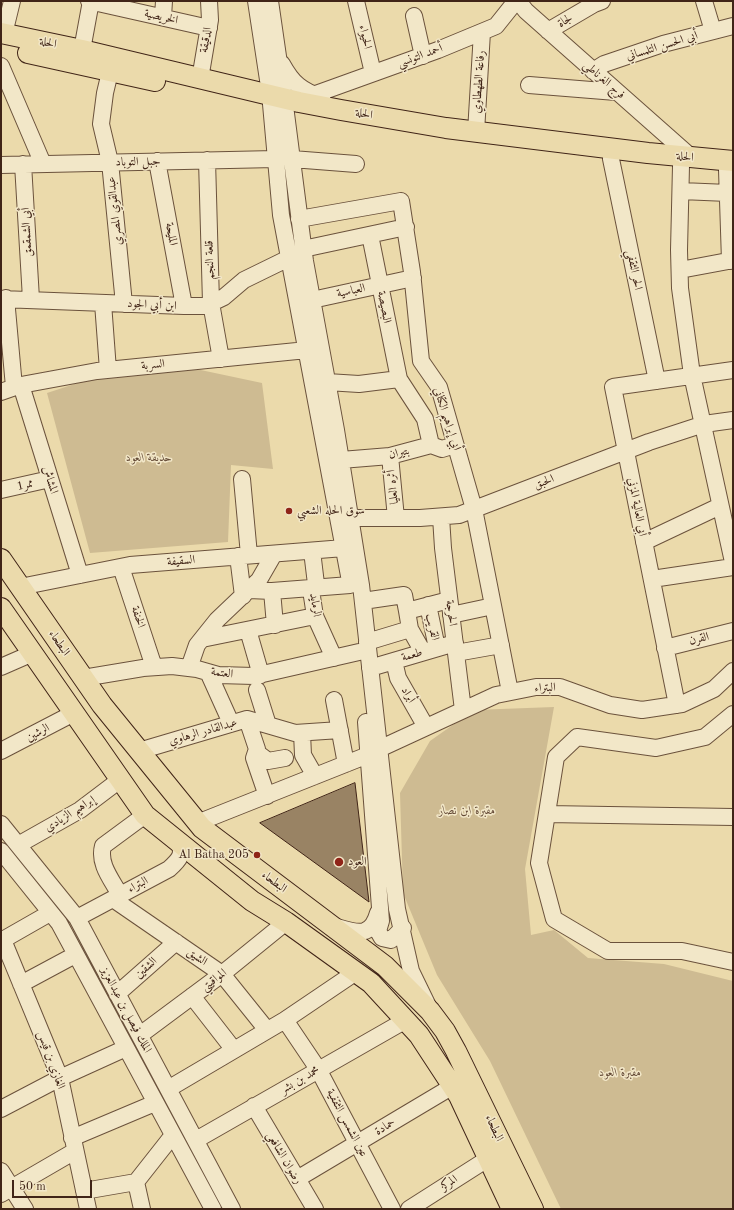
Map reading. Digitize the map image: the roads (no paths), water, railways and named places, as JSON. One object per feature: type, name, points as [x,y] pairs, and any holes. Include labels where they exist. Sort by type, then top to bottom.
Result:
[{"type":"main road","name":"الحلة","points":[[2,38],[82,50],[200,79],[277,101],[351,111],[476,132],[731,167]]},
{"type":"main road","name":"الحلة","points":[[2,38],[110,72],[277,101],[447,137],[611,160],[686,162]]},
{"type":"main road","name":"البطحاء","points":[[1,559],[102,705],[202,828],[385,966],[430,1011],[445,1031],[456,1051],[533,1209]]},
{"type":"main road","name":"البطحاء","points":[[1,608],[145,815],[252,900],[286,922],[371,984],[419,1035],[453,1086],[489,1158],[512,1209]]},
{"type":"street","points":[[2,38],[12,1]]},
{"type":"street","points":[[82,50],[90,1]]},
{"type":"street","name":"الخريصية","points":[[90,1],[123,5],[208,28]]},
{"type":"street","points":[[163,17],[164,1]]},
{"type":"street","name":"الدقيقة","points":[[200,79],[208,28],[209,1]]},
{"type":"street","points":[[256,1],[277,101],[292,160],[303,249],[341,460],[363,601],[363,647],[373,752],[397,909],[403,928],[411,971],[430,1011]]},
{"type":"street","points":[[270,1],[279,57],[275,159],[281,215],[350,585],[363,647],[370,668],[381,921],[378,931],[382,938],[391,940],[403,928]]},
{"type":"street","name":"الحيواء","points":[[356,1],[373,73]]},
{"type":"street","name":"أحمد التونسي","points":[[313,95],[423,56],[496,26],[517,1]]},
{"type":"street","name":"فرج الغرناطي","points":[[517,1],[616,92],[686,162]]},
{"type":"street","points":[[704,1],[713,31]]},
{"type":"street","name":"لجاة","points":[[548,31],[596,2]]},
{"type":"street","points":[[414,16],[423,56]]},
{"type":"street","name":"أبي الحسن التلمساني","points":[[593,71],[604,64],[663,44],[733,26]]},
{"type":"street","name":"رفاعة الطهطاوي","points":[[476,132],[482,32]]},
{"type":"street","points":[[279,57],[292,80],[306,92],[351,111]]},
{"type":"street","points":[[1,66],[43,164]]},
{"type":"street","name":"عبدالقوي المصري","points":[[110,72],[105,93],[101,124],[110,162],[124,304]]},
{"type":"street","points":[[529,84],[616,92]]},
{"type":"street","name":"جبل التوباد","points":[[1,165],[275,159]]},
{"type":"street","name":"قلعة النجم","points":[[207,160],[211,303],[221,359]]},
{"type":"street","points":[[292,160],[356,164]]},
{"type":"street","name":"الحر الثقفي","points":[[611,160],[657,380]]},
{"type":"street","name":"المليحة","points":[[157,161],[184,306]]},
{"type":"street","points":[[686,162],[681,191],[680,288],[692,375],[726,515],[733,562]]},
{"type":"street","name":"أبي الشمقمق","points":[[23,164],[31,299]]},
{"type":"street","points":[[680,270],[731,261],[728,193],[731,167]]},
{"type":"street","points":[[681,191],[728,193]]},
{"type":"street","name":"أبي إبراهيم الكتاني","points":[[300,219],[402,201],[413,278],[422,361],[439,387],[474,509],[510,692]]},
{"type":"street","points":[[303,249],[406,227]]},
{"type":"street","name":"البصيصة","points":[[370,235],[399,379],[425,419],[431,445]]},
{"type":"street","name":"ابن أبي الجود","points":[[4,298],[124,304],[205,306],[224,297],[244,280],[289,258]]},
{"type":"street","name":"العباسية","points":[[312,300],[413,278]]},
{"type":"street","name":"المشاش","points":[[4,298],[12,388],[50,479],[80,575]]},
{"type":"street","points":[[103,303],[108,370]]},
{"type":"street","name":"السربة","points":[[12,388],[108,370],[307,350]]},
{"type":"street","name":"أبي العالية المزني","points":[[677,705],[613,387],[733,370]]},
{"type":"street","points":[[327,382],[358,384],[399,379]]},
{"type":"street","name":"الحبق","points":[[350,518],[441,517],[459,515],[626,450],[704,424],[733,420]]},
{"type":"street","name":"بتيران","points":[[341,460],[390,456],[431,445],[442,449],[456,446]]},
{"type":"street","name":"أثره العليا","points":[[390,456],[396,518]]},
{"type":"street","name":"ممر1","points":[[1,490],[50,479]]},
{"type":"street","points":[[242,479],[246,593]]},
{"type":"street","points":[[644,542],[726,515]]},
{"type":"street","name":"الحرجة","points":[[441,517],[443,548],[463,710]]},
{"type":"street","name":"السقيفة","points":[[20,587],[121,567],[344,548]]},
{"type":"street","name":"الرمايد","points":[[312,551],[316,584],[311,590],[315,616],[334,658]]},
{"type":"street","points":[[189,668],[196,645],[217,620],[259,580],[274,554]]},
{"type":"street","name":"الخنفة","points":[[121,567],[154,667]]},
{"type":"street","points":[[652,579],[733,567]]},
{"type":"street","points":[[246,593],[311,590],[350,585]]},
{"type":"street","points":[[272,591],[275,625]]},
{"type":"street","points":[[363,601],[404,595],[410,630],[430,650]]},
{"type":"street","points":[[407,611],[428,606],[450,608],[493,606]]},
{"type":"street","name":"القريب","points":[[428,606],[430,650]]},
{"type":"street","points":[[202,639],[315,616]]},
{"type":"street","points":[[248,630],[268,725]]},
{"type":"street","name":"العتمة","points":[[83,678],[154,667],[172,666],[189,668],[218,675],[254,676],[259,682],[334,658],[410,630]]},
{"type":"street","name":"القرن","points":[[665,648],[733,631]]},
{"type":"street","name":"طعمة","points":[[370,668],[430,650],[501,645]]},
{"type":"street","points":[[1,667],[32,653]]},
{"type":"street","name":"أبراد","points":[[394,661],[398,678],[426,727]]},
{"type":"street","name":"البتراء","points":[[198,823],[346,764],[496,695],[536,687],[560,687],[610,705],[642,710],[682,704],[714,689],[733,671]]},
{"type":"street","points":[[208,672],[231,723]]},
{"type":"street","points":[[334,700],[346,764]]},
{"type":"street","name":"الرشين","points":[[1,752],[74,714]]},
{"type":"street","points":[[733,714],[705,737],[656,748],[577,737],[556,757],[539,863],[554,919],[608,951],[682,950],[733,962]]},
{"type":"street","points":[[247,719],[257,748],[254,758],[267,796]]},
{"type":"street","name":"عبدالقادر الرهاوي","points":[[139,750],[247,719],[295,733],[340,730]]},
{"type":"street","points":[[302,733],[303,755],[315,776]]},
{"type":"street","points":[[256,752],[268,761],[286,758]]},
{"type":"street","name":"إبراهيم الزيادي","points":[[18,845],[80,810],[120,779]]},
{"type":"street","points":[[547,814],[733,817]]},
{"type":"street","points":[[116,897],[103,863],[101,854],[103,846],[145,815]]},
{"type":"street","name":"الملك فيصل بن عبدالعزيز","points":[[1,824],[77,918],[232,1209]]},
{"type":"street","name":"البتراء","points":[[77,918],[170,869],[179,861],[182,854],[182,848],[178,841]]},
{"type":"street","name":"الملك فيصل بن عبدالعزيز","points":[[1,851],[58,923],[213,1209]]},
{"type":"street","name":"الشيق","points":[[116,897],[222,974],[267,1030]]},
{"type":"street","points":[[332,926],[357,932],[369,930],[376,918],[380,905]]},
{"type":"street","points":[[2,940],[50,913]]},
{"type":"street","name":"المواقيتي","points":[[140,1035],[222,974],[286,922]]},
{"type":"street","name":"الغازي بن قيس","points":[[2,940],[60,1078],[88,1209]]},
{"type":"street","name":"الشقين","points":[[117,994],[176,942]]},
{"type":"street","points":[[21,984],[75,955]]},
{"type":"street","points":[[168,1089],[285,1020],[356,972]]},
{"type":"street","points":[[192,996],[234,1050]]},
{"type":"street","name":"عين الشمس الثقفية","points":[[285,1020],[318,1069],[392,1209]]},
{"type":"street","name":"محمد بن بشر","points":[[196,1140],[406,1020]]},
{"type":"street","points":[[1,1109],[60,1078],[126,1048]]},
{"type":"street","name":"حمادة","points":[[297,1179],[453,1086]]},
{"type":"street","points":[[6,1191],[74,1144],[155,1103]]},
{"type":"street","name":"رضوان الشافعي","points":[[254,1106],[315,1209]]},
{"type":"street","points":[[84,1191],[136,1182],[173,1135]]},
{"type":"street","name":"المركز","points":[[409,1209],[430,1203],[489,1158]]},
{"type":"street","points":[[1,1171],[6,1191],[25,1209]]},
{"type":"street","points":[[136,1182],[142,1209]]},
{"type":"place","name":"سوق الحله الشعبي","points":[[289,511]]},
{"type":"place","name":"Al Batha 205","points":[[257,855]]},
{"type":"place","name":"العود","points":[[339,862]]},
{"type":"park label","name":"حديقة العود","points":[[149,458]]},
{"type":"park label","name":"مقبرة ابن نصار","points":[[467,811]]},
{"type":"park label","name":"مقبرة العود","points":[[620,1073]]}]
